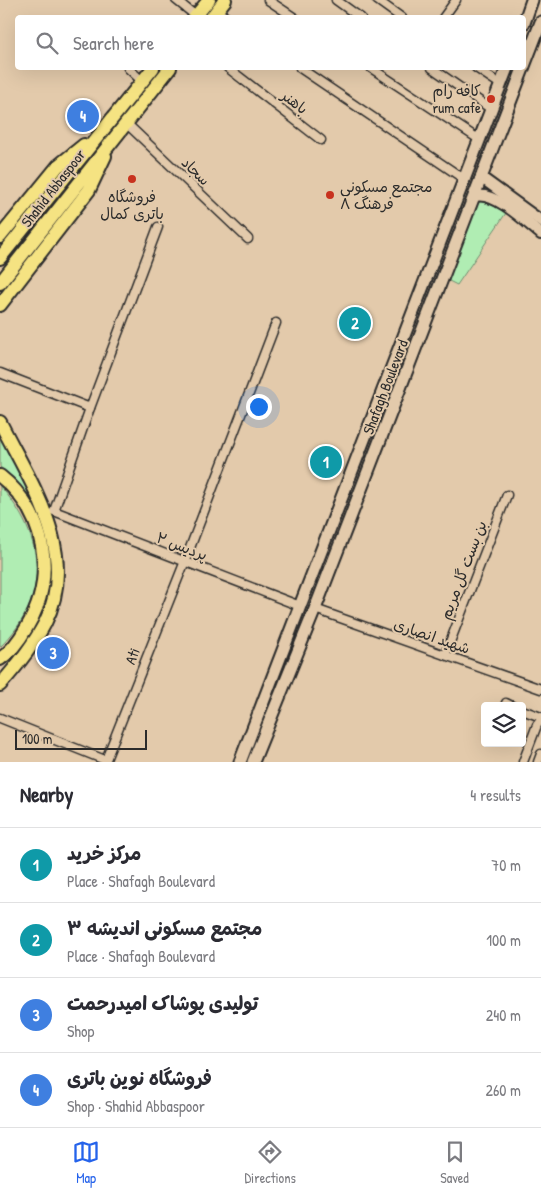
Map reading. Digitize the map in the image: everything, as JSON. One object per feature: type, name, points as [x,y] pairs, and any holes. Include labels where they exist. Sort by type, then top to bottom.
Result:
[{"type":"main road","points":[[197,15],[209,0]]},
{"type":"main road","points":[[218,15],[226,0]]},
{"type":"main road","points":[[526,18],[532,0]]},
{"type":"main road","name":"Shafagh Boulevard","points":[[526,65],[541,22]]},
{"type":"main road","points":[[526,34],[535,38]]},
{"type":"main road","name":"Shahid Abbaspoor","points":[[0,283],[110,131],[142,81],[151,70]]},
{"type":"main road","name":"Shahid Abbaspoor","points":[[0,258],[110,131],[125,122],[168,70]]},
{"type":"main road","name":"Shafagh Boulevard","points":[[240,762],[506,70]]},
{"type":"main road","name":"Shafagh Boulevard","points":[[253,762],[315,610],[475,196],[486,186],[524,70]]},
{"type":"main road","points":[[0,237],[58,166],[110,131]]},
{"type":"main road","points":[[0,305],[89,190],[110,131]]},
{"type":"main road","points":[[0,422],[43,509],[52,532],[57,559],[57,582],[46,622],[20,662],[0,685]]},
{"type":"main road","points":[[0,476],[12,485],[28,505],[38,525],[44,548],[44,572],[33,617],[22,636],[0,659]]},
{"type":"street","points":[[176,0],[193,15]]},
{"type":"street","points":[[268,0],[290,15]]},
{"type":"street","points":[[336,0],[357,15]]},
{"type":"street","points":[[445,15],[456,0]]},
{"type":"street","points":[[380,1],[398,15]]},
{"type":"street","points":[[130,70],[142,81]]},
{"type":"street","name":"باهنر","points":[[231,70],[321,140]]},
{"type":"street","points":[[303,70],[464,179]]},
{"type":"street","points":[[373,70],[480,140]]},
{"type":"street","points":[[435,70],[491,109]]},
{"type":"street","points":[[479,70],[500,84]]},
{"type":"street","name":"سجاد","points":[[125,122],[248,239]]},
{"type":"street","points":[[486,186],[541,222]]},
{"type":"street","points":[[486,186],[541,234]]},
{"type":"street","points":[[0,373],[90,408],[158,227]]},
{"type":"street","name":"Ati","points":[[105,761],[185,561],[276,323]]},
{"type":"street","name":"پردیس ۲","points":[[90,408],[54,511],[300,606]]},
{"type":"street","name":"بن بست گل مریم","points":[[445,655],[507,495]]},
{"type":"street","name":"شهید انصاری","points":[[315,610],[541,689]]},
{"type":"street","points":[[523,762],[541,719],[526,712]]},
{"type":"street","points":[[0,718],[105,761]]},
{"type":"street","points":[[538,762],[541,754]]},
{"type":"green space","points":[[478,197],[506,213],[457,285],[445,279]]},
{"type":"green space","points":[[0,432],[35,507],[16,480],[0,467]]},
{"type":"green space","points":[[0,486],[27,526],[34,547],[36,567],[35,588],[28,608],[17,628],[0,647]]},
{"type":"place","name":"کافه رام rum cafe","points":[[491,99]]},
{"type":"place","name":"فروشگاه نوین باتری","points":[[83,116]]},
{"type":"place","name":"فروشگاه باتری کمال","points":[[132,179]]},
{"type":"place","name":"مجتمع مسکونی فرهنگ ۸","points":[[330,195]]},
{"type":"place","name":"مجتمع مسکونی اندیشه ۳","points":[[355,323]]},
{"type":"place","name":"مرکز خرید","points":[[326,462]]},
{"type":"place","name":"تولیدی پوشاک امیدرحمت","points":[[53,653]]}]
